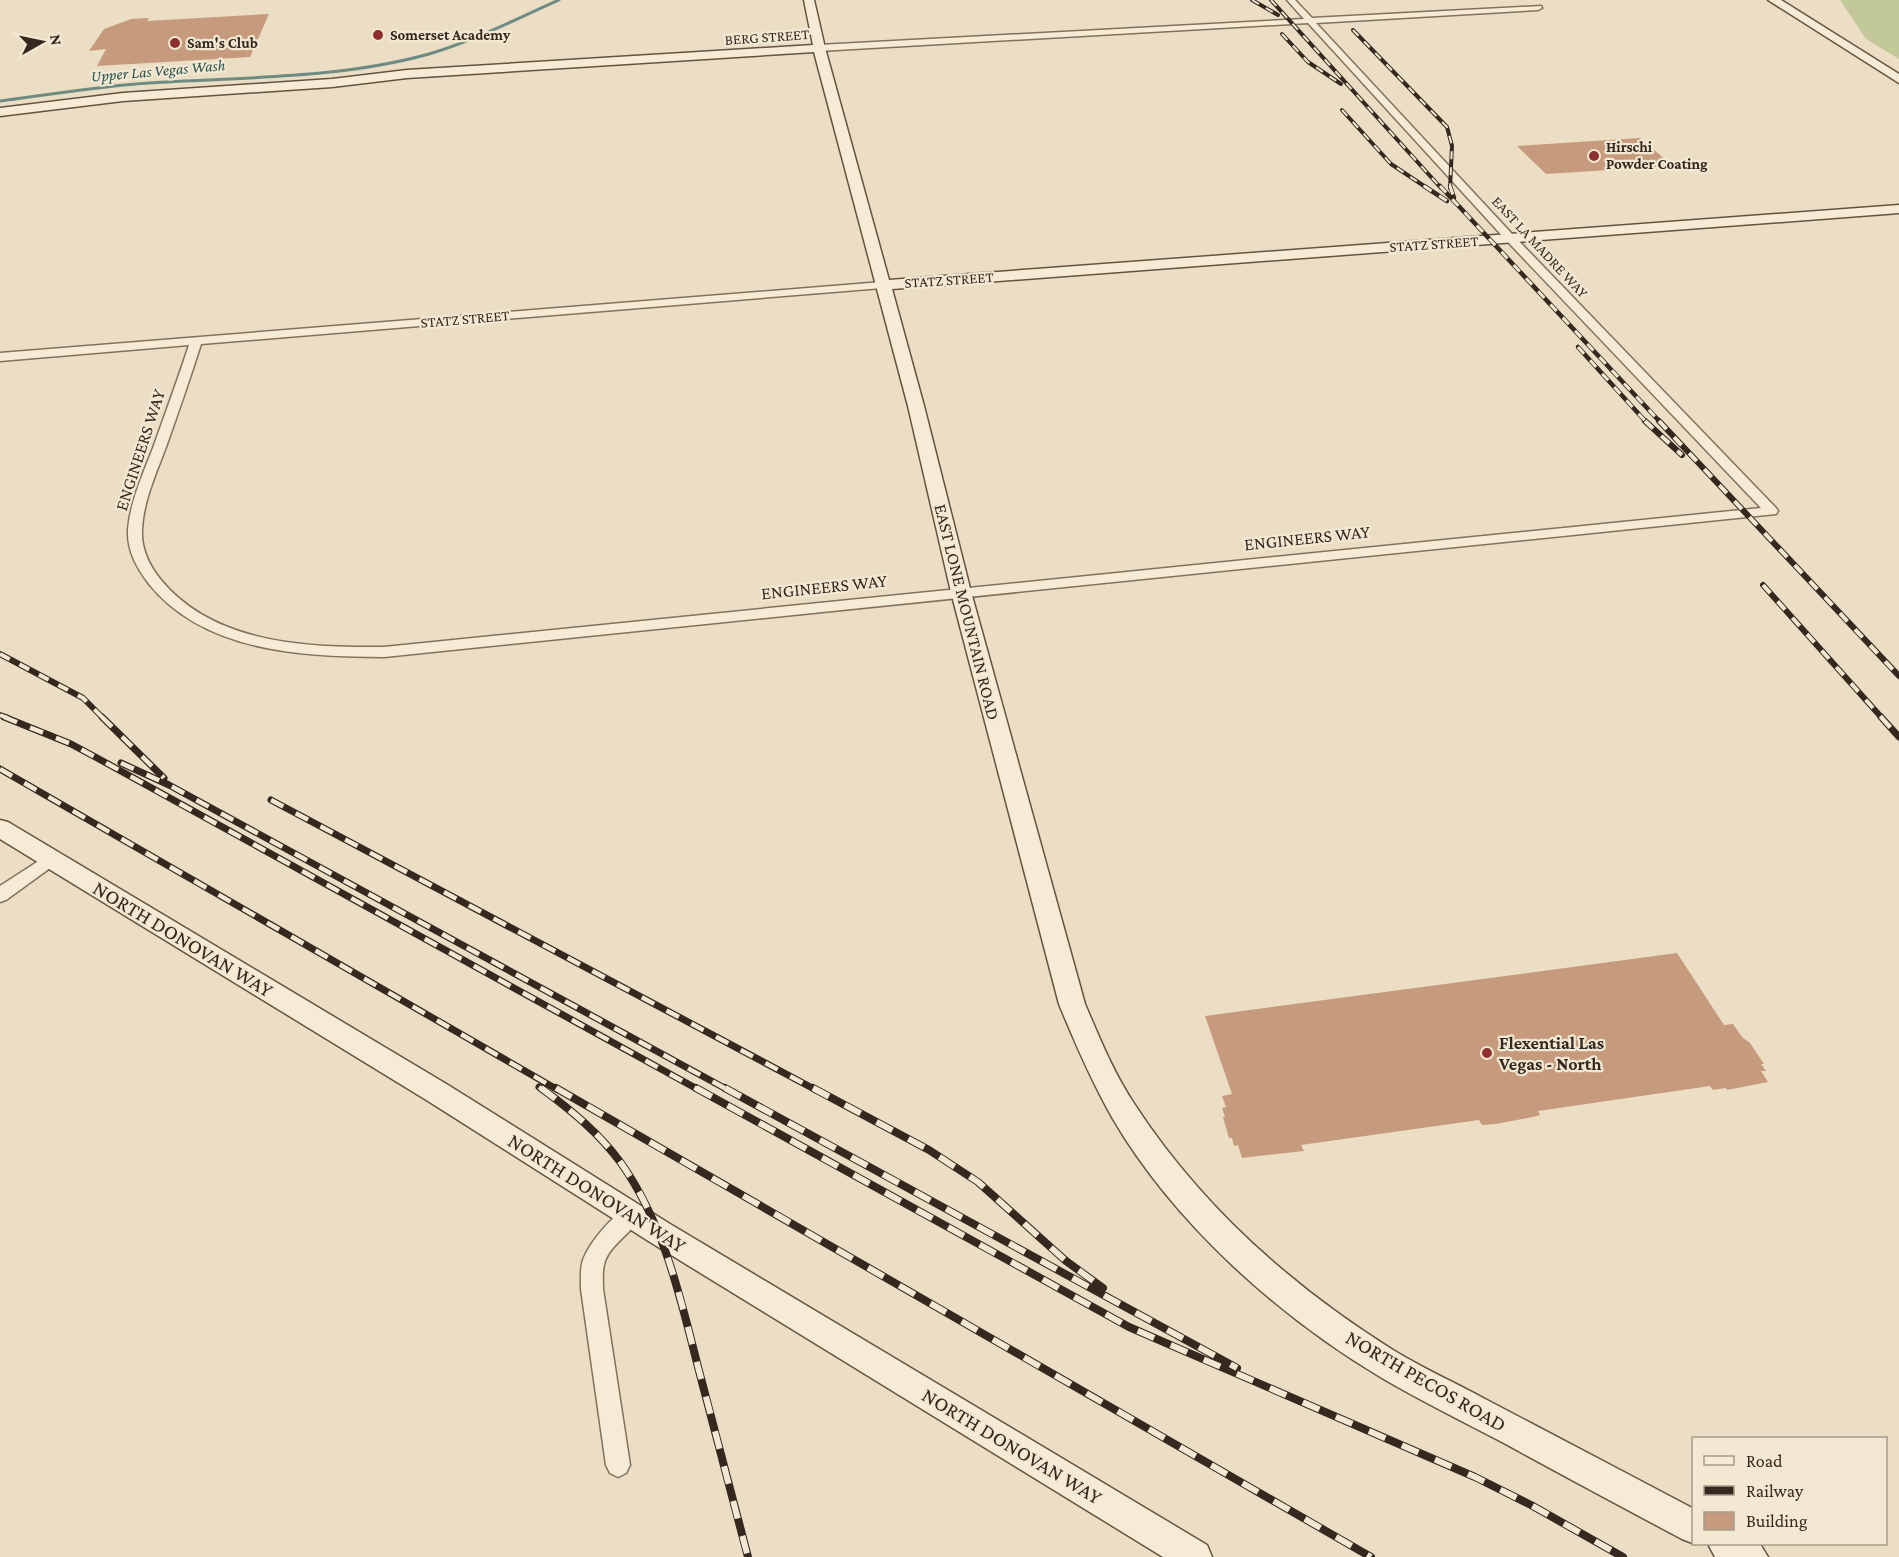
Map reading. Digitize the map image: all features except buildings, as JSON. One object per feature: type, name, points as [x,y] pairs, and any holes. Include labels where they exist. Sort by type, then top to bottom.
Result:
[{"type":"street","name":"EAST LONE MOUNTAIN ROAD","points":[[808,0],[916,406],[961,592],[1072,1004],[1083,1035],[1117,1104],[1148,1149],[1186,1197]]},
{"type":"street","name":"EAST LA MADRE WAY","points":[[1291,0],[1510,238],[1771,511]]},
{"type":"street","points":[[1773,0],[1899,79]]},
{"type":"street","name":"BERG STREET","points":[[0,112],[116,98],[332,83],[407,74],[819,48],[1538,8]]},
{"type":"street","name":"STATZ STREET","points":[[0,357],[882,285],[1899,208]]},
{"type":"street","name":"ENGINEERS WAY","points":[[197,340],[140,501],[135,532],[140,559],[157,588],[168,599],[199,620],[252,640],[292,648],[384,652],[1771,511]]},
{"type":"street","name":"NORTH DONOVAN WAY","points":[[0,828],[438,1093],[631,1215],[1195,1557]]},
{"type":"street","points":[[0,895],[51,859]]},
{"type":"street","name":"NORTH PECOS ROAD","points":[[1186,1197],[1219,1234],[1305,1308],[1383,1361],[1692,1526]]},
{"type":"street","points":[[618,1465],[592,1289],[593,1262],[603,1245],[631,1215]]},
{"type":"street","points":[[1727,1545],[1751,1557]]},
{"type":"green space","points":[[1840,0],[1899,0],[1899,59],[1866,39]]},
{"type":"waterway","name":"Upper Las Vegas Wash","points":[[0,101],[130,84],[290,76],[395,62],[462,43],[559,0]]},
{"type":"railway","points":[[1252,0],[1278,15]]},
{"type":"railway","points":[[1271,0],[1441,188]]},
{"type":"railway","points":[[1353,30],[1447,127],[1452,146],[1450,186]]},
{"type":"railway","points":[[1282,34],[1308,62],[1341,84]]},
{"type":"railway","points":[[1342,110],[1391,164],[1424,186]]},
{"type":"railway","points":[[1424,186],[1447,201]]},
{"type":"railway","points":[[1440,186],[1661,423]]},
{"type":"railway","points":[[1450,186],[1454,198]]},
{"type":"railway","points":[[1578,347],[1646,422]]},
{"type":"railway","points":[[1659,421],[1899,676]]},
{"type":"railway","points":[[1646,422],[1682,455]]},
{"type":"railway","points":[[1763,585],[1882,718]]},
{"type":"railway","points":[[0,654],[83,698],[102,717]]},
{"type":"railway","points":[[0,715],[8,718]]},
{"type":"railway","points":[[4,717],[71,744],[99,759],[699,1090]]},
{"type":"railway","points":[[102,717],[164,778]]},
{"type":"railway","points":[[1881,717],[1899,737]]},
{"type":"railway","points":[[121,763],[169,785],[728,1090]]},
{"type":"railway","points":[[0,769],[558,1090]]},
{"type":"railway","points":[[271,800],[816,1090]]},
{"type":"railway","points":[[539,1087],[543,1090]]},
{"type":"railway","points":[[541,1088],[574,1113],[603,1142],[621,1163],[649,1211],[677,1287],[748,1557]]},
{"type":"railway","points":[[556,1088],[1371,1557]]},
{"type":"railway","points":[[696,1088],[1129,1327],[1475,1477],[1531,1505],[1623,1557]]},
{"type":"railway","points":[[725,1088],[1237,1368]]},
{"type":"railway","points":[[813,1088],[929,1150],[978,1182],[1066,1261],[1103,1288]]},
{"type":"place","name":"Somerset Academy","points":[[378,35]]},
{"type":"place","name":"Sam's Club","points":[[175,43]]},
{"type":"place","name":"Hirschi Powder Coating","points":[[1594,156]]},
{"type":"place","name":"Flexential Las Vegas - North","points":[[1487,1053]]}]
